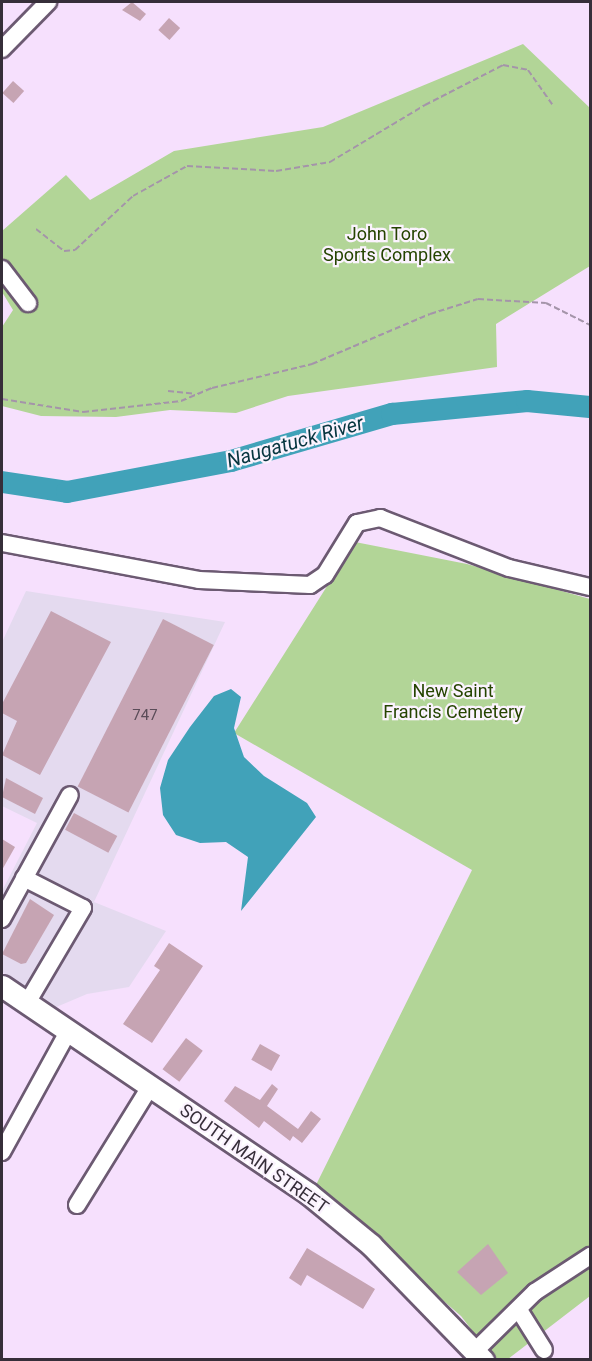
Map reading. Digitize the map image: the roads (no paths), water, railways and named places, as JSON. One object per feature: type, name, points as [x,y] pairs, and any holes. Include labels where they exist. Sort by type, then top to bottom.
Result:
[{"type":"main road","name":"SOUTH MAIN STREET","points":[[2,986],[309,1194],[371,1245],[479,1355]]},
{"type":"street","points":[[2,49],[48,2]]},
{"type":"street","points":[[2,269],[28,303]]},
{"type":"street","points":[[2,543],[199,580],[310,585],[325,575],[357,523],[380,518],[509,568],[591,587]]},
{"type":"street","points":[[2,919],[70,795]]},
{"type":"street","points":[[24,878],[83,908],[27,1004]]},
{"type":"street","points":[[2,1152],[68,1032]]},
{"type":"street","points":[[77,1204],[150,1087]]},
{"type":"street","points":[[479,1355],[535,1292],[591,1256]]},
{"type":"street","points":[[519,1310],[544,1350]]},
{"type":"water","points":[[231,689],[241,697],[234,728],[244,757],[264,776],[307,803],[316,817],[241,911],[248,857],[226,842],[200,843],[176,835],[163,815],[160,788],[168,760],[190,727],[214,696]]},
{"type":"waterway","name":"Naugatuck River","points":[[2,482],[67,492],[231,461],[392,414],[527,401],[590,407]]},
{"type":"park label","name":"John Toro Sports Complex","points":[[387,245]]},
{"type":"park label","name":"New Saint Francis Cemetery","points":[[453,702]]}]
